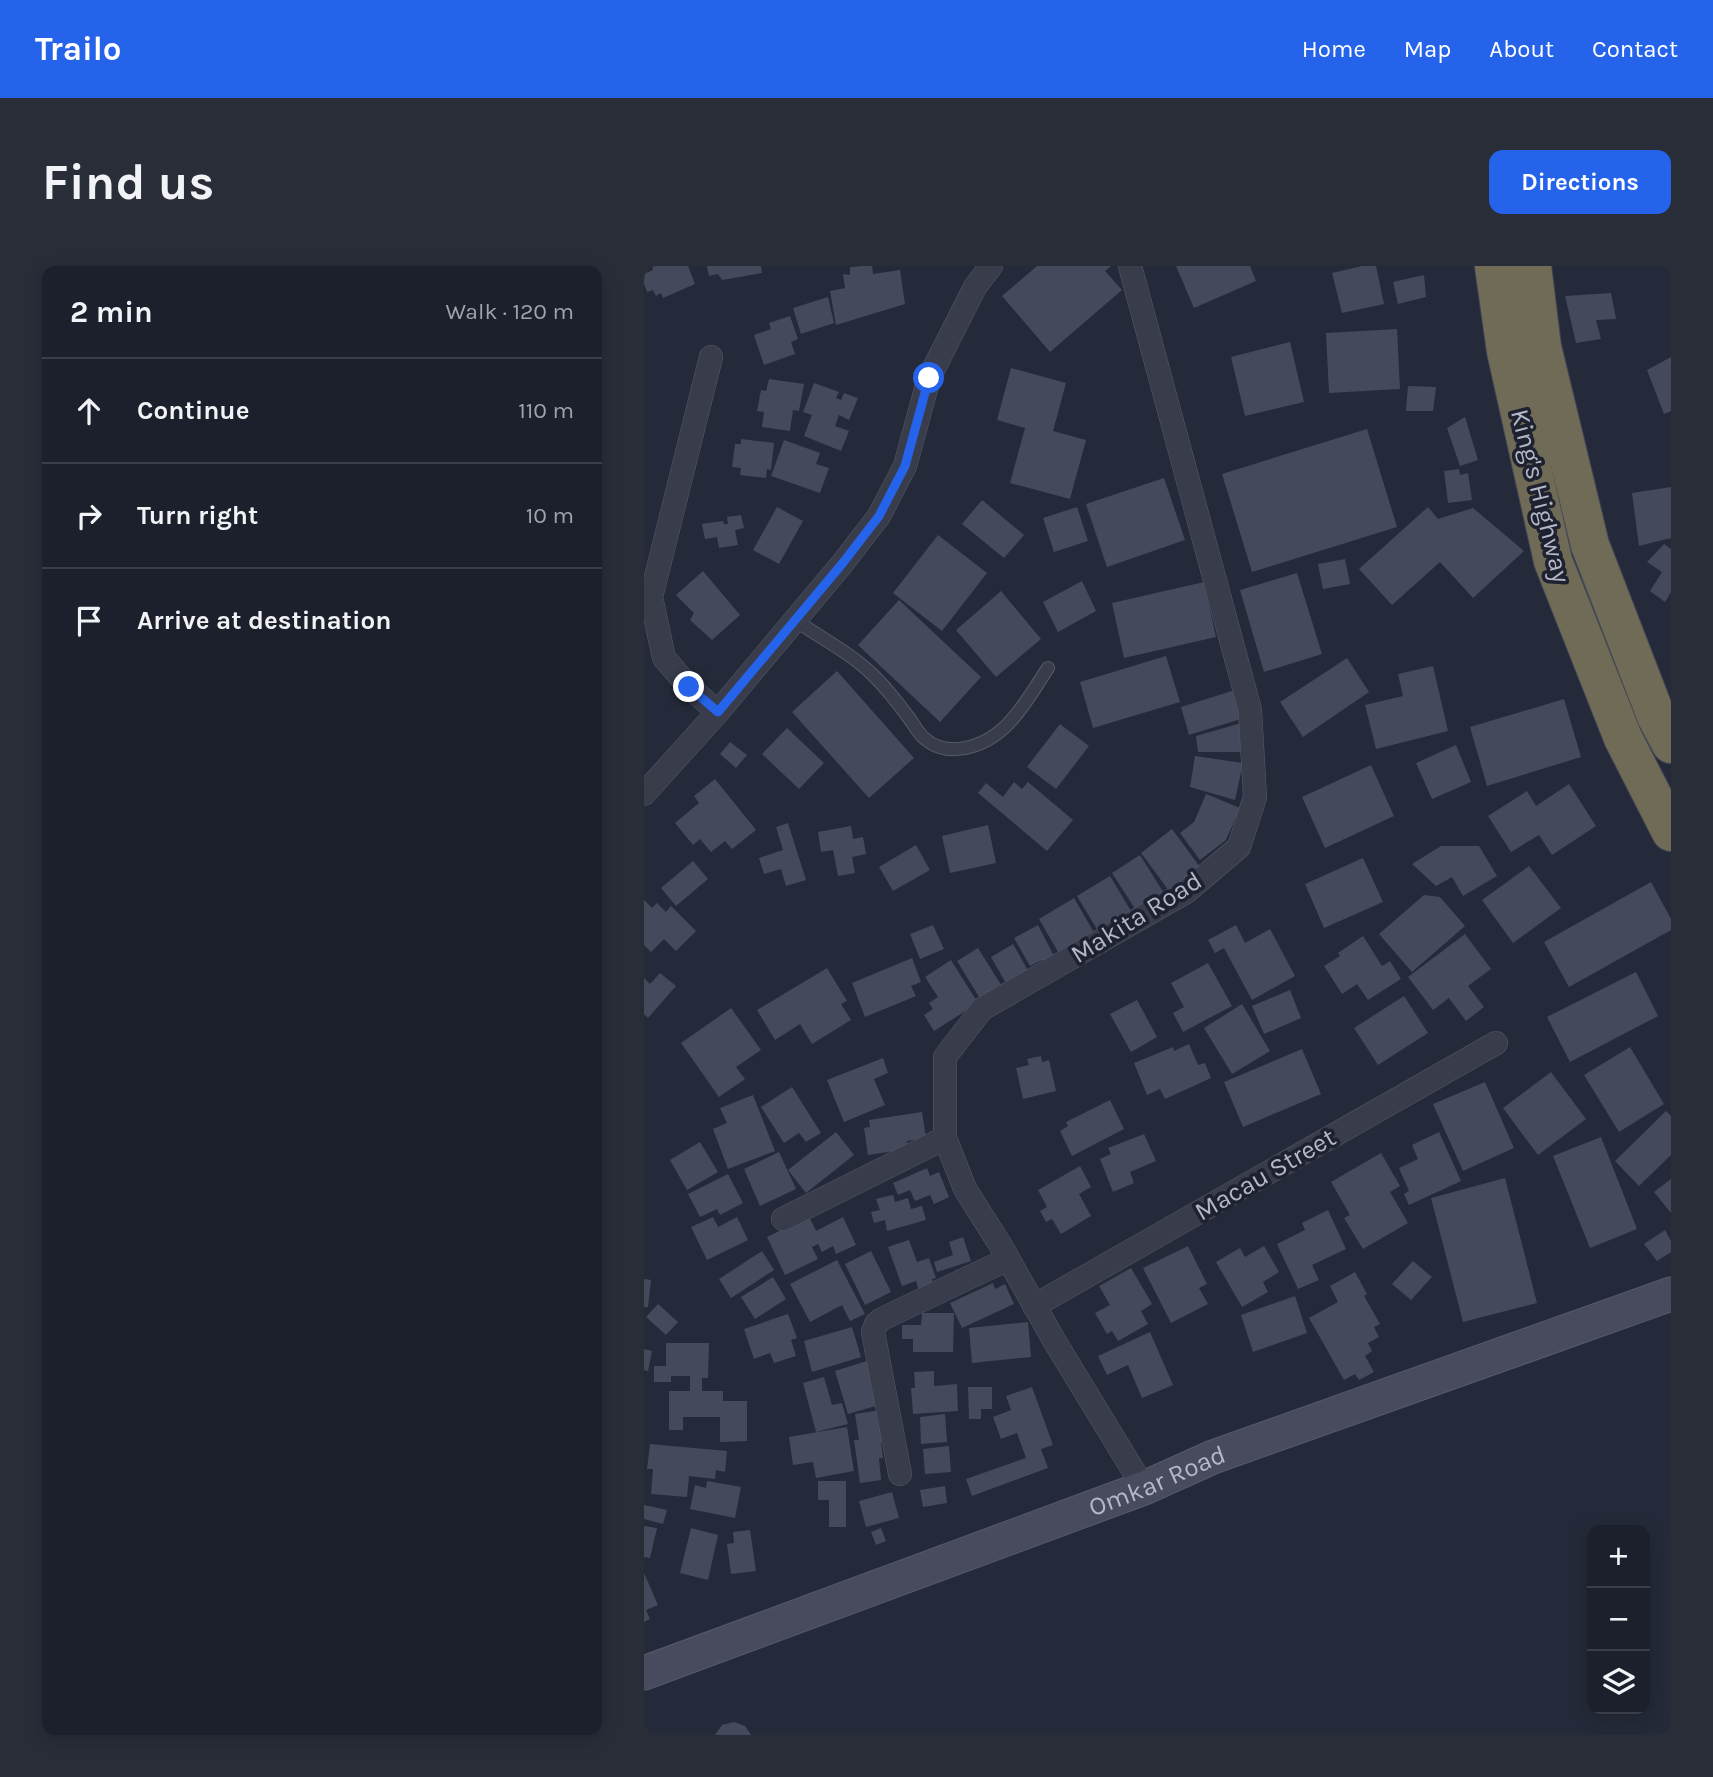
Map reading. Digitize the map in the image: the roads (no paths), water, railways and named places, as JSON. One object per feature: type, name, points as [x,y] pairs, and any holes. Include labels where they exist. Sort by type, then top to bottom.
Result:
[{"type":"highway","name":"King's Highway","points":[[1494,266],[1506,351],[1553,561],[1623,738],[1671,832]]},
{"type":"highway","name":"King's Highway","points":[[1532,266],[1542,347],[1590,545],[1656,716],[1671,744]]},
{"type":"street","points":[[644,794],[718,712],[879,516],[905,466],[929,378],[975,287],[991,266]]},
{"type":"street","name":"Makita Road","points":[[1130,266],[1250,710],[1255,797],[1239,847],[1186,892],[982,1009],[945,1057],[945,1138],[965,1189],[1144,1488]]},
{"type":"street","points":[[711,356],[652,597],[664,658],[689,687],[718,712]]},
{"type":"street","name":"Macau Street","points":[[1034,1306],[1496,1042]]},
{"type":"street","points":[[783,1219],[945,1138]]},
{"type":"street","points":[[900,1474],[873,1332],[876,1324],[1008,1259]]},
{"type":"street","name":"Omkar Road","points":[[644,1673],[1144,1488],[1213,1457],[1671,1294]]},
{"type":"lane","points":[[795,620],[856,659],[890,694],[918,733],[936,747],[947,750],[974,747],[1001,732],[1017,715],[1048,668]]}]
